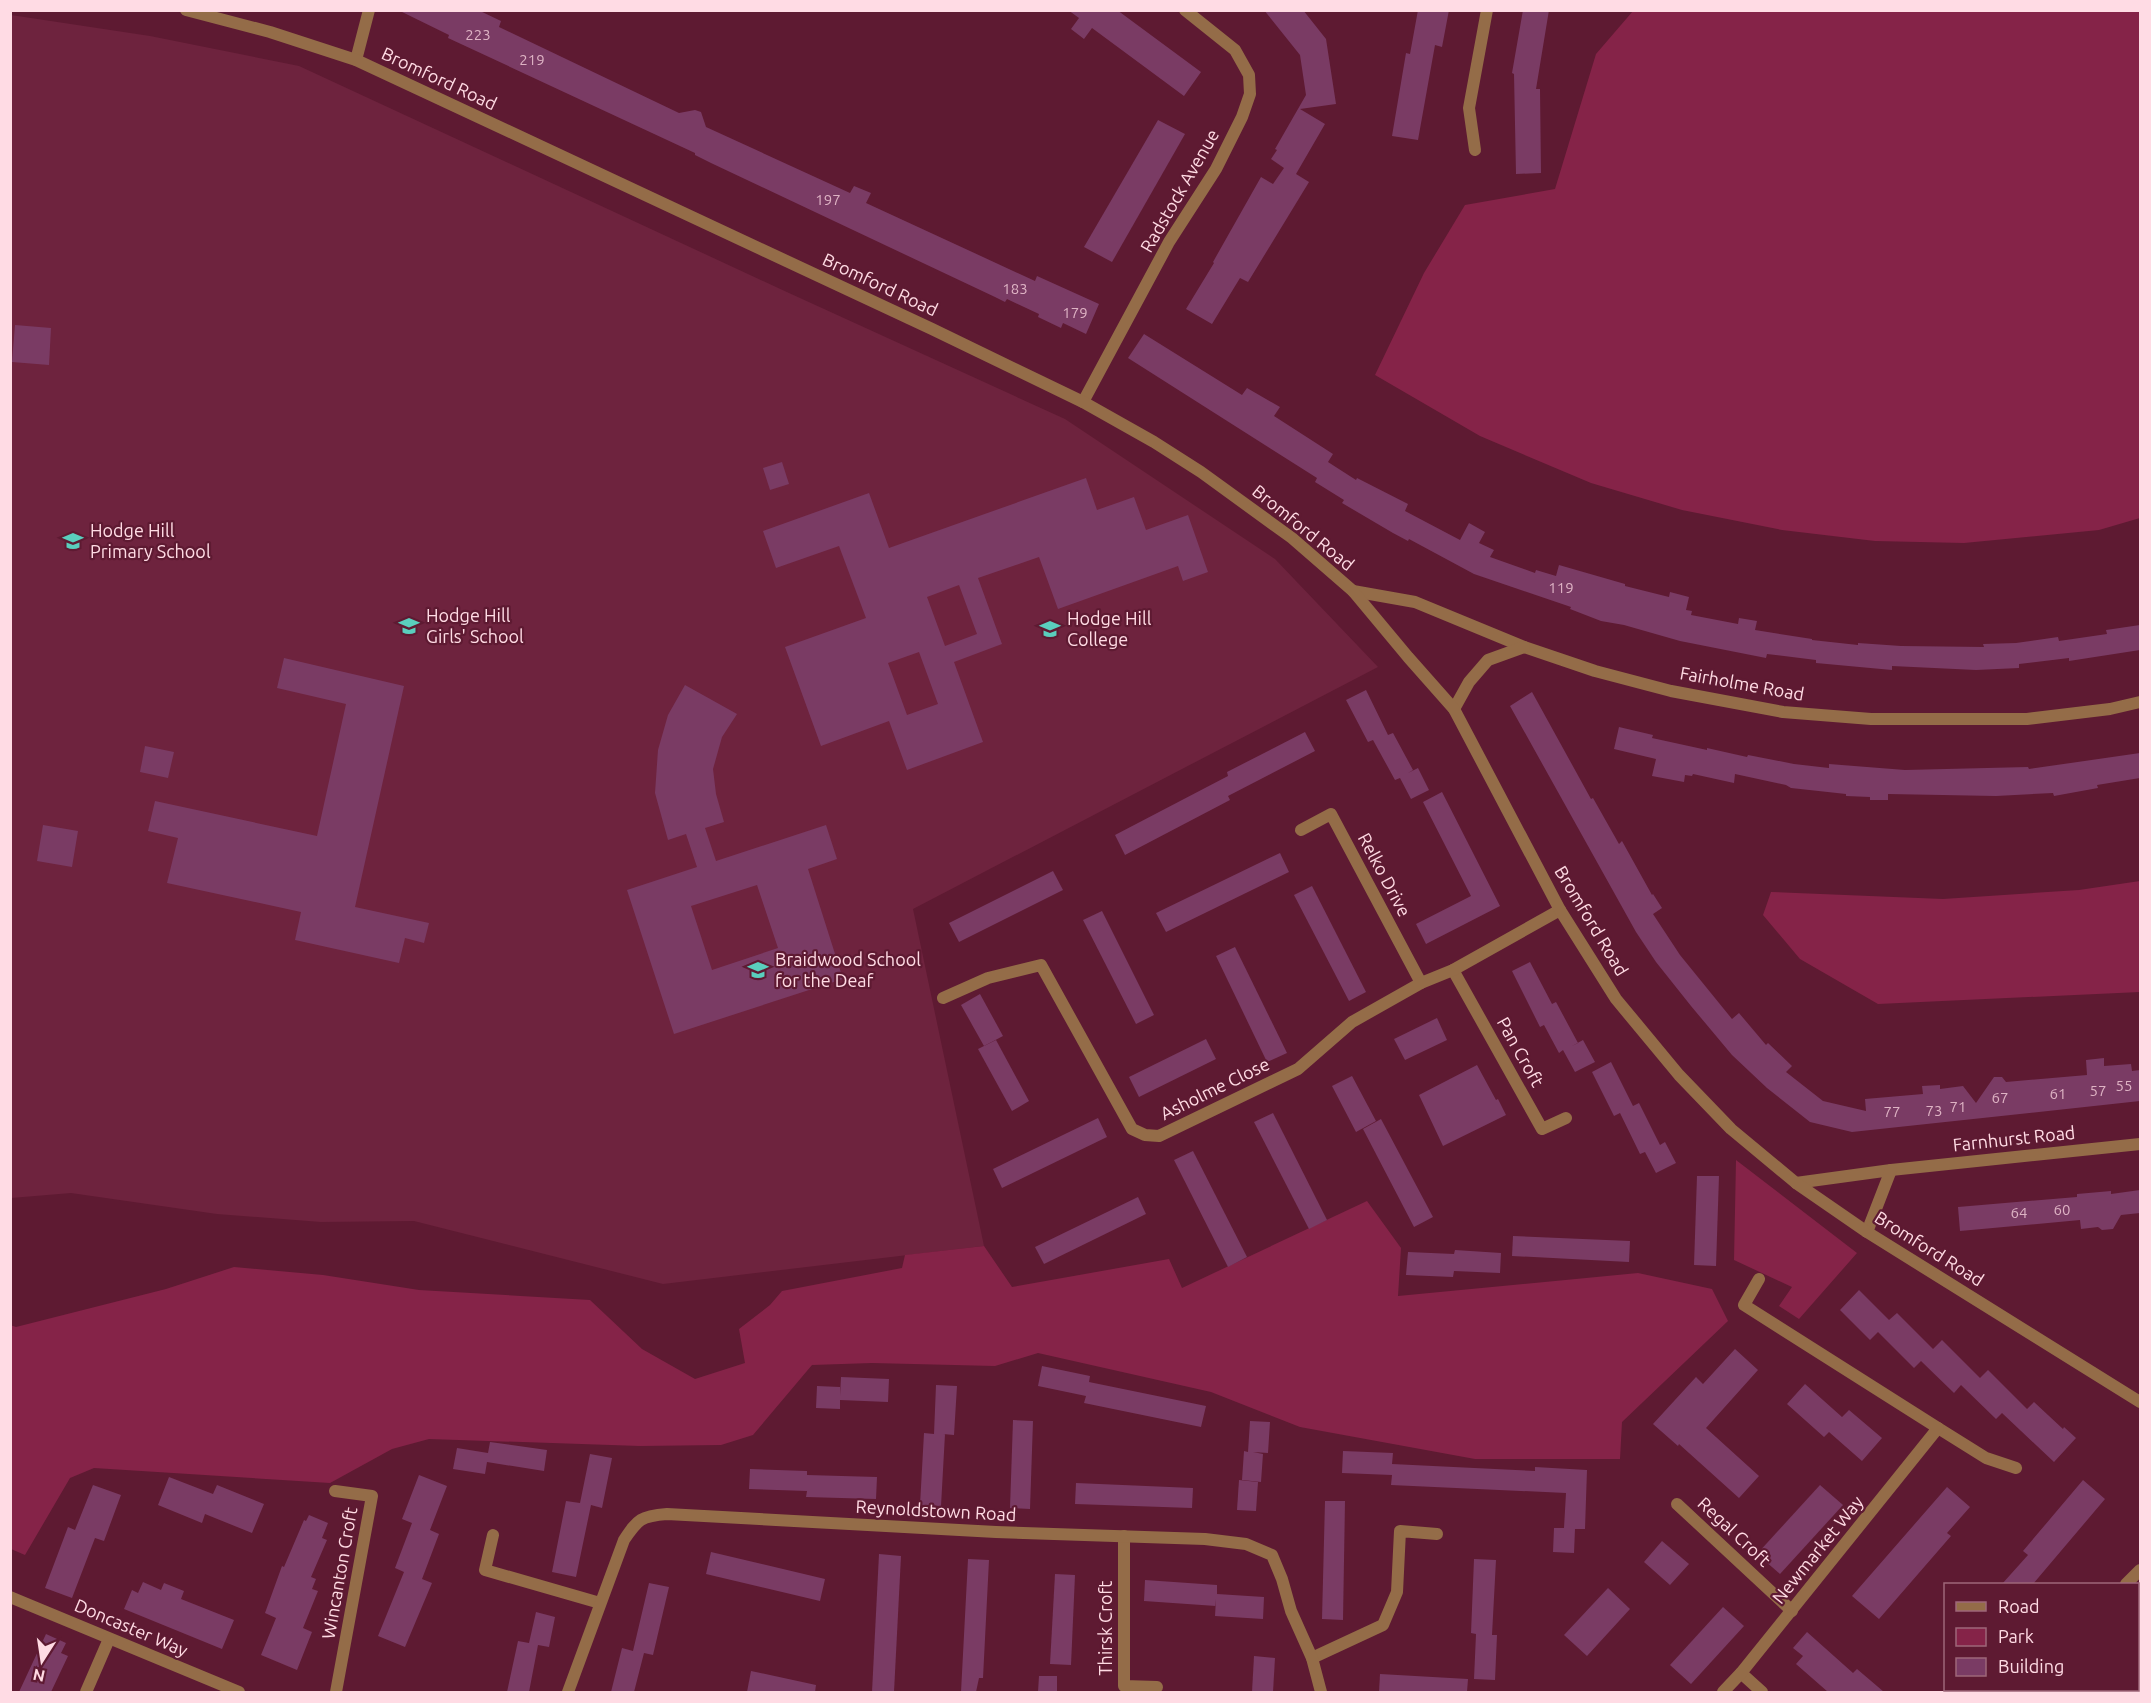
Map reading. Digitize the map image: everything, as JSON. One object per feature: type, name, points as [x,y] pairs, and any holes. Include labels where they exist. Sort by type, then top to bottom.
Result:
[{"type":"street","name":"Bromford Road","points":[[186,10],[270,32],[356,60],[1083,402],[1154,442],[1220,486],[1292,538],[1353,591],[1454,709],[1560,909],[1616,999],[1679,1075],[1731,1129],[1796,1183],[1867,1233],[2140,1402]]},
{"type":"street","points":[[356,60],[369,10]]},
{"type":"street","name":"Radstock Avenue","points":[[1083,402],[1169,243],[1216,169],[1242,117],[1250,94],[1250,75],[1235,50],[1185,10]]},
{"type":"street","points":[[1475,150],[1469,108],[1487,10]]},
{"type":"street","name":"Fairholme Road","points":[[1353,591],[1415,602],[1524,647],[1595,670],[1671,691],[1783,712],[1871,719],[2027,718],[2110,709],[2140,702]]},
{"type":"street","points":[[1454,709],[1469,682],[1488,660],[1524,647]]},
{"type":"street","name":"Relko Drive","points":[[1301,830],[1330,814],[1421,983]]},
{"type":"street","name":"Asholme Close","points":[[943,998],[988,978],[1041,965],[1132,1129],[1145,1135],[1159,1136],[1298,1068],[1352,1022],[1421,983],[1453,970],[1560,909]]},
{"type":"street","name":"Pan Croft","points":[[1453,970],[1542,1129],[1566,1118]]},
{"type":"street","name":"Farnhurst Road","points":[[1796,1183],[1891,1170],[2140,1144]]},
{"type":"street","points":[[1867,1233],[1891,1170]]},
{"type":"street","points":[[1759,1279],[1744,1305],[1986,1458],[2016,1468]]},
{"type":"street","name":"Newmarket Way","points":[[1723,1692],[1741,1674],[1938,1428]]},
{"type":"street","name":"Wincanton Croft","points":[[335,1491],[372,1496],[336,1692]]},
{"type":"street","name":"Regal Croft","points":[[1677,1504],[1792,1611]]},
{"type":"street","name":"Reynoldstown Road","points":[[567,1692],[624,1540],[636,1522],[648,1515],[667,1514],[996,1532],[1205,1539],[1246,1544],[1272,1555],[1282,1578],[1291,1611],[1312,1658],[1321,1692]]},
{"type":"street","points":[[1312,1658],[1383,1625],[1397,1592],[1400,1531],[1437,1534]]},
{"type":"street","points":[[493,1535],[485,1570],[600,1603]]},
{"type":"street","name":"Thirsk Croft","points":[[1124,1536],[1124,1686],[1157,1687]]},
{"type":"street","points":[[2127,1583],[2140,1570]]},
{"type":"street","name":"Doncaster Way","points":[[10,1597],[238,1692]]},
{"type":"street","points":[[86,1692],[109,1639]]},
{"type":"street","points":[[1741,1674],[1762,1692]]},
{"type":"shaded area","points":[[11,15],[150,36],[299,66],[1065,419],[1275,559],[1378,667],[913,909],[984,1246],[663,1284],[414,1221],[321,1222],[217,1214],[71,1193],[11,1198]]},
{"type":"green space","points":[[1633,11],[2140,11],[2140,518],[2099,530],[1964,543],[1875,541],[1782,530],[1682,510],[1591,483],[1480,436],[1375,375],[1424,273],[1465,205],[1555,189],[1596,54]]},
{"type":"green space","points":[[2140,881],[2140,992],[1878,1004],[1800,959],[1763,915],[1771,892],[1943,899],[2079,890]]},
{"type":"green space","points":[[1736,1160],[1857,1253],[1799,1319],[1779,1306],[1792,1287],[1734,1260]]},
{"type":"green space","points":[[1367,1201],[1401,1248],[1398,1296],[1638,1273],[1712,1289],[1728,1321],[1622,1422],[1620,1459],[1475,1459],[1300,1427],[1211,1392],[1038,1353],[995,1366],[872,1363],[812,1365],[753,1435],[721,1445],[640,1446],[429,1439],[392,1449],[330,1483],[94,1468],[70,1478],[25,1555],[11,1549],[10,1325],[16,1327],[166,1289],[234,1267],[323,1275],[419,1290],[590,1300],[642,1349],[695,1379],[745,1363],[739,1329],[770,1305],[782,1291],[902,1268],[905,1255],[984,1246],[1012,1287],[1169,1259],[1182,1288]]},
{"type":"green space","points":[[2139,1607],[2140,1692],[2046,1692],[2139,1691]]},
{"type":"building","points":[[398,10],[478,10],[501,21],[499,27],[679,113],[695,110],[701,112],[706,127],[850,193],[854,186],[871,193],[866,203],[1035,281],[1037,276],[1099,304],[1086,334],[1063,323],[1061,328],[1038,317],[1039,314],[1007,299],[1005,302],[711,163],[695,153],[448,38],[449,35]]},
{"type":"building","points":[[1068,10],[1117,10],[1201,72],[1184,96],[1092,28],[1084,39],[1071,29],[1079,18]]},
{"type":"building","points":[[1264,10],[1303,10],[1326,39],[1336,104],[1300,109],[1325,124],[1296,174],[1309,182],[1248,282],[1240,278],[1212,324],[1186,309],[1261,177],[1273,184],[1284,168],[1271,159],[1306,95],[1300,55]]},
{"type":"building","points":[[1418,10],[1449,10],[1442,47],[1435,45],[1418,140],[1392,136],[1406,53],[1410,54]]},
{"type":"building","points":[[1523,10],[1549,10],[1536,89],[1540,89],[1541,173],[1516,174],[1514,74],[1512,73]]},
{"type":"building","points":[[1158,120],[1185,134],[1112,262],[1084,247]]},
{"type":"building","points":[[15,325],[51,328],[49,365],[12,362]]},
{"type":"building","points":[[1144,334],[1242,395],[1247,388],[1280,407],[1274,416],[1333,454],[1328,462],[1356,480],[1357,478],[1408,504],[1405,511],[1460,540],[1469,523],[1485,532],[1479,543],[1494,550],[1490,557],[1535,573],[1536,570],[1556,576],[1559,565],[1669,597],[1670,592],[1689,597],[1686,610],[1692,611],[1691,615],[1738,624],[1739,618],[1757,621],[1755,630],[1812,640],[1858,645],[1858,643],[1984,647],[1983,644],[2016,643],[2058,637],[2059,641],[2107,634],[2106,630],[2140,625],[2140,650],[2069,661],[2069,658],[2019,664],[2019,668],[1976,670],[1892,666],[1892,670],[1816,663],[1816,660],[1767,654],[1766,658],[1680,641],[1601,621],[1570,609],[1571,607],[1474,574],[1409,539],[1408,541],[1393,533],[1342,503],[1344,500],[1315,482],[1317,478],[1128,358]]},
{"type":"building","points":[[782,462],[789,484],[770,490],[763,468]]},
{"type":"building","points":[[1086,478],[1097,510],[1134,497],[1146,530],[1188,515],[1208,572],[1183,581],[1178,566],[1058,609],[1039,557],[978,578],[1002,644],[954,662],[983,742],[907,770],[889,721],[821,746],[785,647],[866,618],[839,546],[776,568],[763,531],[869,493],[889,548]],"holes":[[[959,585],[977,634],[945,646],[927,597]],[[919,652],[938,704],[907,715],[888,663]]]},
{"type":"building","points":[[284,658],[404,686],[355,907],[429,923],[424,943],[405,938],[399,963],[295,940],[301,912],[167,883],[178,838],[148,831],[155,801],[317,836],[346,704],[277,688]]},
{"type":"building","points":[[685,685],[737,714],[722,737],[713,769],[716,794],[724,822],[705,828],[716,861],[826,825],[837,859],[808,869],[843,979],[674,1034],[627,890],[697,867],[686,834],[668,840],[655,793],[658,750],[668,715]],"holes":[[[757,885],[778,948],[712,970],[691,906]]]},
{"type":"building","points":[[1366,690],[1388,735],[1393,733],[1413,770],[1408,773],[1418,768],[1429,790],[1411,799],[1400,778],[1395,780],[1373,740],[1368,742],[1346,700]]},
{"type":"building","points":[[1532,692],[1591,799],[1593,798],[1619,844],[1622,841],[1652,895],[1662,908],[1653,914],[1680,955],[1732,1019],[1739,1013],[1766,1045],[1768,1043],[1792,1066],[1786,1072],[1823,1101],[1866,1111],[1865,1099],[1923,1094],[1922,1086],[1940,1085],[1940,1089],[1963,1086],[1976,1103],[1994,1077],[2002,1077],[2006,1082],[2087,1075],[2086,1060],[2104,1058],[2104,1066],[2131,1064],[2132,1071],[2140,1070],[2140,1101],[1852,1132],[1810,1122],[1767,1088],[1732,1055],[1656,962],[1636,932],[1510,706]]},
{"type":"building","points":[[1619,727],[1653,735],[1652,738],[1707,750],[1707,748],[1747,757],[1748,755],[1829,768],[1829,764],[1905,770],[2028,767],[2029,769],[2140,753],[2140,778],[2097,785],[2098,788],[2054,796],[2053,793],[1996,796],[1888,794],[1888,800],[1870,800],[1870,797],[1791,788],[1735,774],[1734,783],[1693,774],[1692,776],[1685,775],[1684,782],[1652,776],[1656,759],[1614,749]]},
{"type":"building","points":[[1305,732],[1315,751],[1228,796],[1230,800],[1125,855],[1115,835],[1228,776],[1227,772]]},
{"type":"building","points":[[145,746],[174,752],[168,778],[140,772]]},
{"type":"building","points":[[1442,792],[1500,906],[1426,944],[1416,924],[1471,896],[1423,802]]},
{"type":"building","points":[[43,825],[78,831],[72,867],[37,861]]},
{"type":"building","points":[[1280,853],[1289,872],[1166,932],[1156,913]]},
{"type":"building","points":[[1053,871],[1063,890],[959,942],[949,923]]},
{"type":"building","points":[[1312,886],[1366,992],[1349,1001],[1294,895]]},
{"type":"building","points":[[1102,911],[1154,1015],[1136,1024],[1083,920]]},
{"type":"building","points":[[1235,947],[1287,1053],[1267,1062],[1216,956]]},
{"type":"building","points":[[1530,962],[1552,1004],[1556,1002],[1578,1043],[1583,1040],[1595,1062],[1575,1072],[1563,1050],[1559,1053],[1544,1025],[1540,1027],[1512,971]]},
{"type":"building","points":[[980,994],[1003,1036],[984,1046],[961,1005]]},
{"type":"building","points":[[1437,1018],[1447,1040],[1405,1060],[1394,1039]]},
{"type":"building","points":[[1206,1039],[1216,1059],[1139,1097],[1129,1077]]},
{"type":"building","points":[[996,1040],[1029,1101],[1012,1111],[978,1049]]},
{"type":"building","points":[[1611,1062],[1633,1106],[1639,1103],[1660,1145],[1665,1142],[1676,1163],[1656,1173],[1645,1152],[1640,1154],[1620,1113],[1614,1116],[1592,1072]]},
{"type":"building","points":[[1477,1065],[1506,1115],[1443,1146],[1419,1095]]},
{"type":"building","points":[[1352,1076],[1376,1121],[1356,1132],[1332,1086]]},
{"type":"building","points":[[1273,1113],[1327,1220],[1309,1229],[1254,1122]]},
{"type":"building","points":[[1098,1118],[1107,1137],[1002,1188],[993,1169]]},
{"type":"building","points":[[1381,1119],[1433,1217],[1414,1227],[1363,1129]]},
{"type":"building","points":[[1193,1151],[1247,1257],[1228,1267],[1174,1160]]},
{"type":"building","points":[[1697,1176],[1719,1176],[1716,1266],[1694,1265]]},
{"type":"building","points":[[2140,1190],[2140,1213],[2121,1215],[2113,1229],[2102,1230],[2098,1227],[2081,1229],[2080,1220],[1960,1231],[1958,1207],[2077,1197],[2077,1194],[2111,1191],[2111,1194]]},
{"type":"building","points":[[1138,1197],[1146,1214],[1044,1264],[1035,1247]]},
{"type":"building","points":[[1513,1236],[1630,1241],[1629,1262],[1512,1256]]},
{"type":"building","points":[[1455,1250],[1501,1253],[1500,1273],[1454,1271],[1453,1277],[1406,1275],[1408,1252],[1454,1254]]},
{"type":"building","points":[[1859,1290],[1889,1320],[1897,1313],[1933,1349],[1942,1340],[1980,1378],[1988,1370],[2027,1409],[2034,1402],[2076,1438],[2054,1462],[2002,1413],[1996,1419],[1961,1385],[1954,1393],[1921,1361],[1914,1368],[1878,1332],[1870,1340],[1840,1310]]},
{"type":"building","points":[[1735,1349],[1758,1370],[1706,1428],[1759,1476],[1739,1498],[1653,1424],[1696,1377],[1703,1384]]},
{"type":"building","points":[[1042,1366],[1090,1376],[1089,1382],[1206,1406],[1201,1427],[1084,1403],[1086,1396],[1038,1386]]},
{"type":"building","points":[[841,1377],[889,1379],[888,1402],[840,1400],[840,1409],[816,1408],[817,1386],[840,1387],[840,1396]]},
{"type":"building","points":[[1805,1384],[1842,1417],[1849,1410],[1882,1438],[1862,1461],[1829,1432],[1824,1437],[1787,1404]]},
{"type":"building","points":[[936,1385],[957,1386],[954,1435],[945,1434],[941,1506],[920,1505],[924,1433],[934,1434]]},
{"type":"building","points":[[1013,1420],[1033,1421],[1030,1509],[1010,1508]]},
{"type":"building","points":[[1250,1421],[1270,1422],[1268,1453],[1253,1452],[1263,1454],[1261,1482],[1242,1480],[1244,1451],[1248,1452]]},
{"type":"building","points":[[490,1442],[547,1450],[544,1471],[487,1462],[485,1474],[453,1469],[457,1448],[488,1453]]},
{"type":"building","points":[[1343,1451],[1393,1453],[1392,1464],[1535,1471],[1535,1467],[1587,1470],[1585,1529],[1575,1529],[1574,1553],[1553,1552],[1554,1528],[1564,1528],[1566,1493],[1391,1485],[1392,1475],[1342,1473]]},
{"type":"building","points":[[590,1454],[612,1458],[602,1508],[591,1505],[576,1577],[552,1572],[566,1501],[580,1503]]},
{"type":"building","points":[[750,1469],[807,1471],[807,1475],[877,1477],[876,1499],[806,1497],[807,1491],[749,1489]]},
{"type":"building","points":[[419,1475],[447,1486],[430,1530],[439,1534],[422,1579],[432,1583],[405,1647],[378,1636],[404,1572],[395,1568],[412,1523],[402,1519]]},
{"type":"building","points":[[169,1477],[213,1494],[217,1485],[264,1504],[252,1533],[205,1514],[202,1523],[158,1505]]},
{"type":"building","points":[[1239,1480],[1258,1482],[1256,1511],[1237,1510]]},
{"type":"building","points":[[2083,1480],[2105,1499],[2034,1583],[2003,1583],[2028,1555],[2023,1551]]},
{"type":"building","points":[[1076,1483],[1193,1488],[1192,1508],[1075,1504]]},
{"type":"building","points":[[93,1485],[121,1495],[104,1541],[95,1538],[72,1598],[45,1588],[68,1527],[75,1530]]},
{"type":"building","points":[[1820,1485],[1843,1505],[1780,1574],[1757,1554]]},
{"type":"building","points":[[1947,1487],[1970,1507],[1947,1533],[1951,1536],[1879,1619],[1852,1596]]},
{"type":"building","points":[[1325,1501],[1345,1501],[1343,1620],[1322,1619]]},
{"type":"building","points":[[309,1515],[328,1523],[322,1538],[327,1540],[311,1577],[316,1579],[312,1589],[318,1591],[303,1628],[312,1632],[297,1670],[261,1655],[276,1618],[265,1613],[282,1566],[284,1567],[304,1520],[306,1521]]},
{"type":"building","points":[[1662,1541],[1689,1564],[1670,1585],[1644,1562]]},
{"type":"building","points":[[711,1552],[825,1579],[820,1601],[706,1574]]},
{"type":"building","points":[[879,1554],[901,1556],[894,1692],[872,1692]]},
{"type":"building","points":[[968,1559],[989,1560],[983,1678],[979,1678],[976,1692],[961,1692]]},
{"type":"building","points":[[1474,1559],[1496,1560],[1492,1635],[1497,1635],[1495,1680],[1474,1679],[1476,1634],[1471,1633]]},
{"type":"building","points":[[1055,1574],[1075,1575],[1071,1665],[1050,1664]]},
{"type":"building","points":[[1145,1580],[1217,1585],[1217,1594],[1264,1597],[1263,1619],[1215,1616],[1216,1606],[1144,1601]]},
{"type":"building","points":[[143,1582],[161,1590],[164,1583],[184,1591],[181,1599],[234,1620],[222,1649],[124,1609],[132,1590],[138,1593]]},
{"type":"building","points":[[649,1583],[669,1587],[653,1655],[644,1653],[634,1692],[611,1692],[622,1648],[633,1651]]},
{"type":"building","points":[[1608,1588],[1630,1609],[1587,1656],[1564,1635]]},
{"type":"building","points":[[1723,1607],[1744,1626],[1691,1684],[1670,1665]]},
{"type":"building","points":[[536,1612],[555,1617],[549,1647],[538,1645],[529,1692],[507,1692],[518,1641],[529,1643]]},
{"type":"building","points":[[1807,1632],[1853,1673],[1857,1669],[1884,1692],[1828,1692],[1796,1664],[1803,1656],[1793,1648]]},
{"type":"building","points":[[46,1634],[66,1643],[61,1653],[68,1656],[51,1692],[19,1692]]},
{"type":"building","points":[[1254,1656],[1275,1658],[1273,1692],[1252,1692]]},
{"type":"building","points":[[751,1671],[816,1685],[815,1692],[747,1692]]},
{"type":"building","points":[[1380,1674],[1468,1679],[1467,1692],[1379,1692]]},
{"type":"building","points":[[1039,1676],[1057,1676],[1057,1692],[1038,1692]]},
{"type":"place","name":"Hodge Hill Primary School","points":[[73,541]]},
{"type":"place","name":"Hodge Hill Girls' School","points":[[409,626]]},
{"type":"place","name":"Hodge Hill College","points":[[1050,629]]},
{"type":"place","name":"Braidwood School for the Deaf","points":[[758,970]]}]
